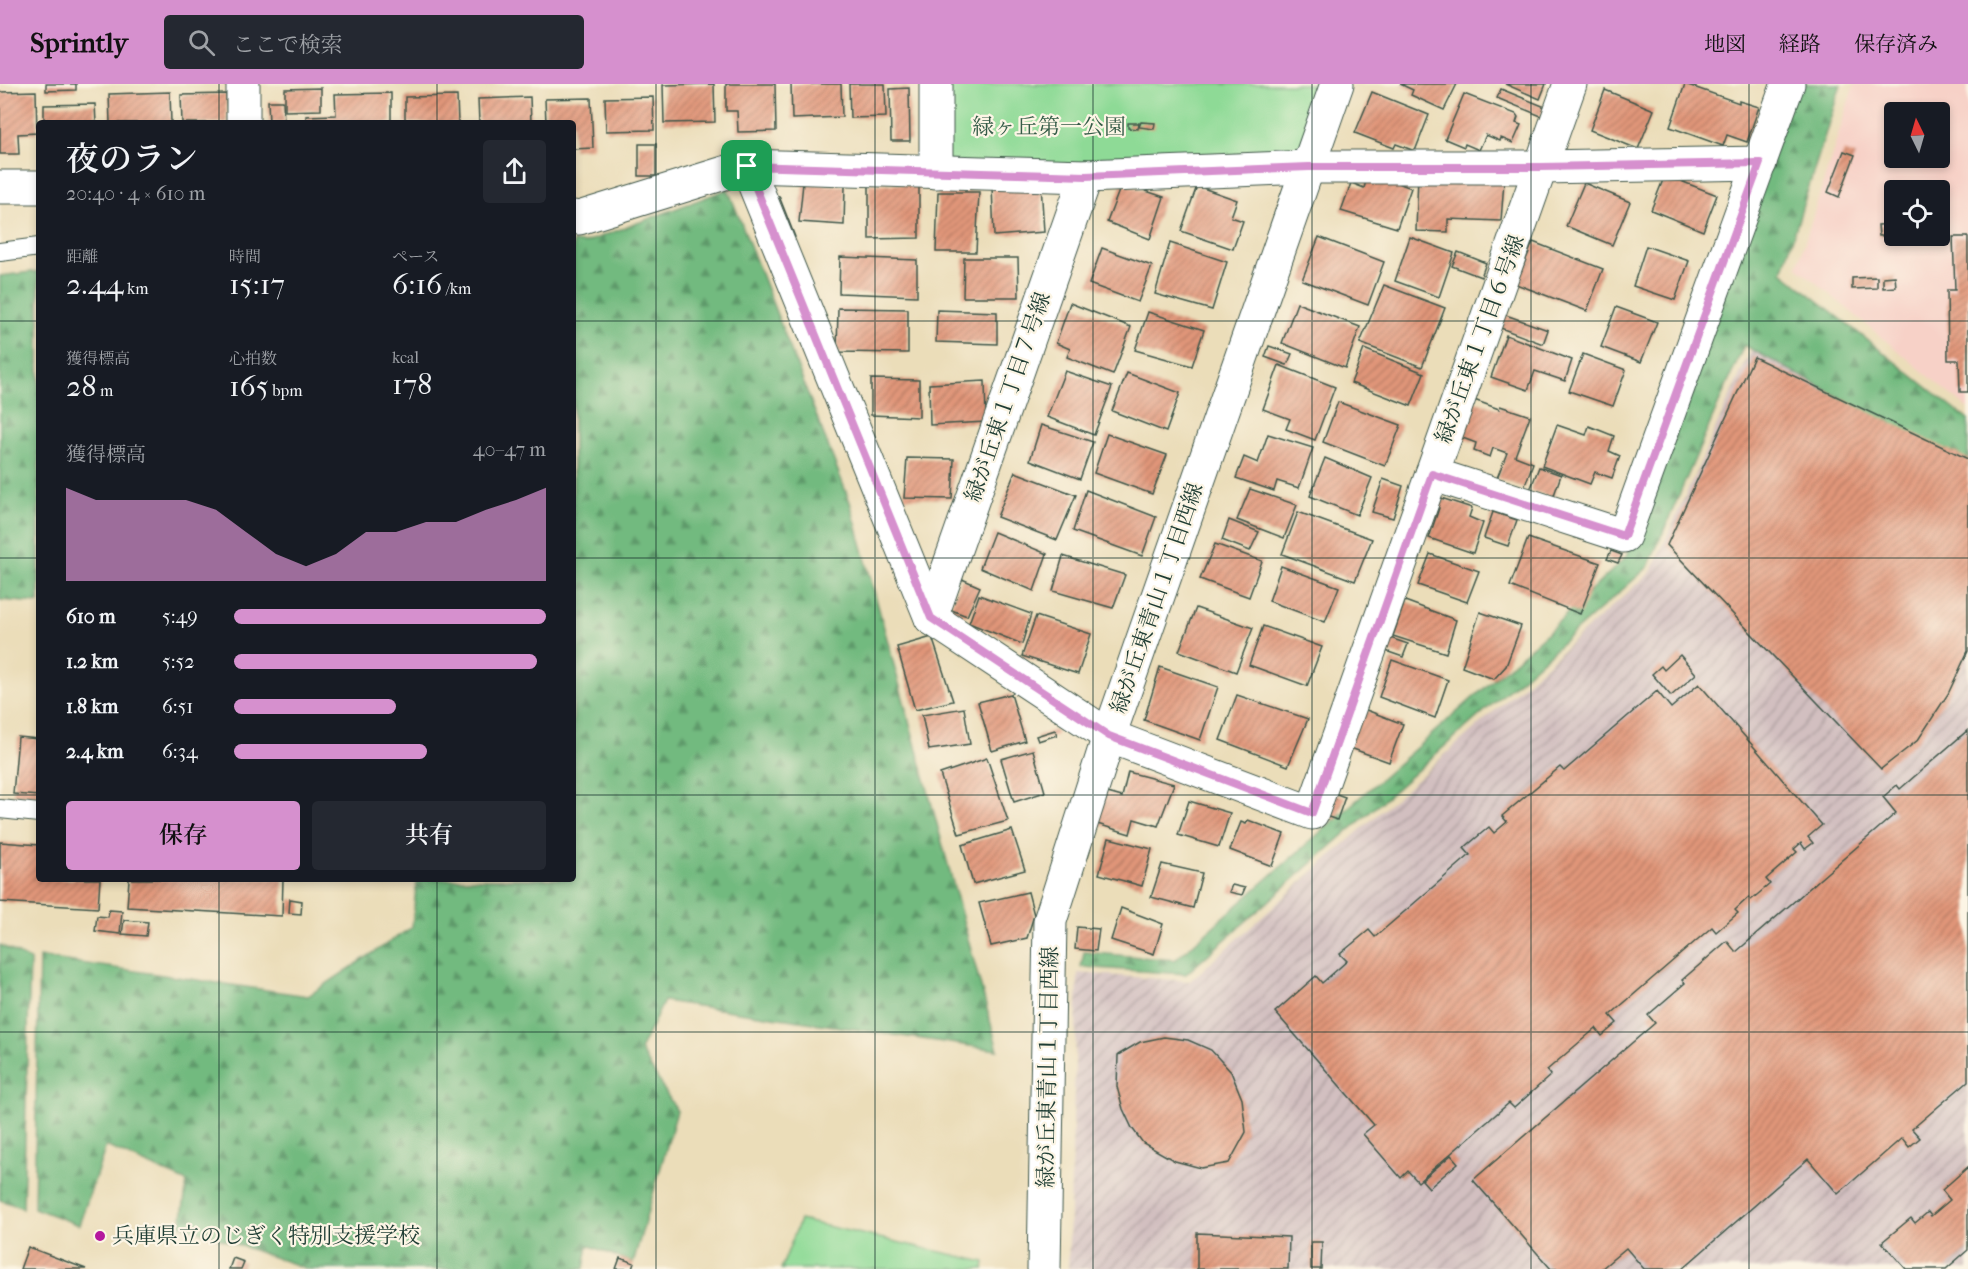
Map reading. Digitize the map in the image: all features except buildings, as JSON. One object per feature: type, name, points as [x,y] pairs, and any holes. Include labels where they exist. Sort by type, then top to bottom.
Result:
[{"type":"street","points":[[243,84],[243,120]]},
{"type":"street","points":[[936,84],[936,172]]},
{"type":"street","name":"緑が丘東青山１丁目西線","points":[[1044,1269],[1050,921],[1109,736],[1337,84]]},
{"type":"street","name":"緑が丘東１丁目６号線","points":[[931,618],[1109,736],[1312,813],[1570,84]]},
{"type":"street","points":[[1432,474],[1624,536],[1788,84]]},
{"type":"street","points":[[576,218],[747,166],[1086,176],[1309,167],[1541,167],[1760,163]]},
{"type":"street","points":[[747,166],[931,618]]},
{"type":"street","name":"緑が丘東１丁目７号線","points":[[931,618],[1086,176]]},
{"type":"street","points":[[0,187],[36,187]]},
{"type":"lane","points":[[0,252],[36,247]]},
{"type":"lane","points":[[0,809],[36,813]]},
{"type":"shaded area","points":[[1854,84],[1968,84],[1968,409],[1797,267]]},
{"type":"shaded area","points":[[1765,319],[1968,449],[1968,1269],[1068,1269],[1078,973],[1190,981],[1651,572]]},
{"type":"green space","name":"緑ヶ丘第一公園","points":[[936,84],[1337,84],[1309,167],[936,172]]},
{"type":"green space","points":[[1792,84],[1841,84],[1782,272],[1968,420],[1968,467],[1744,345],[1648,567],[1186,974],[1081,967],[1084,952],[1175,960],[1548,632],[1627,556]]},
{"type":"green space","points":[[728,189],[850,502],[998,1050],[664,1001],[640,1050],[677,1111],[633,1263],[588,1245],[584,1269],[308,1269],[181,1225],[187,1182],[106,1146],[79,1225],[34,1208],[39,957],[308,996],[412,927],[417,882],[576,882],[576,242],[584,243]]},
{"type":"green space","points":[[36,271],[36,603],[0,600],[0,276]]},
{"type":"green space","points":[[0,945],[30,960],[23,1208],[0,1200]]},
{"type":"green space","points":[[800,1220],[985,1262],[984,1269],[781,1269]]},
{"type":"place","name":"兵庫県立のじぎく特別支援学校","points":[[100,1236]]},
{"type":"route","points":[[1760,163],[1624,536],[1432,474],[1312,813],[1109,736],[931,618],[747,166],[1086,176],[1309,167],[1541,167],[1760,163]]}]
